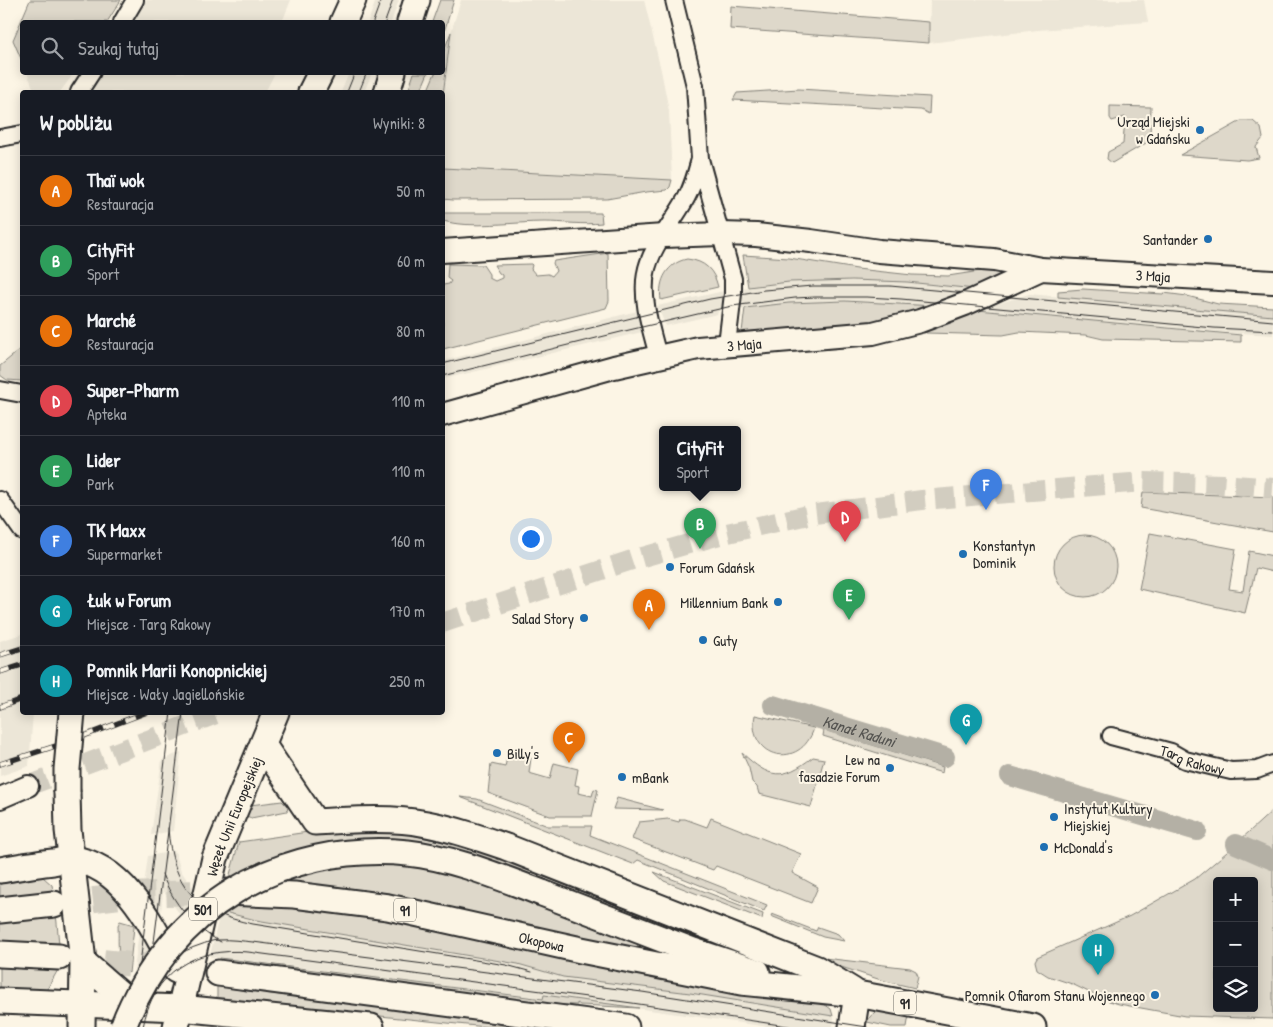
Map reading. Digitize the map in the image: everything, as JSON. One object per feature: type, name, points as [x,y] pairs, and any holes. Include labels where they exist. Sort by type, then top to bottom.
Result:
[{"type":"main road","points":[[344,20],[353,0]]},
{"type":"main road","points":[[411,20],[417,0]]},
{"type":"main road","points":[[312,90],[320,75]]},
{"type":"main road","points":[[388,90],[392,75]]},
{"type":"main road","name":"3 Maja","points":[[445,251],[664,236],[756,235],[888,252],[994,260],[1041,269],[1270,280]]},
{"type":"main road","name":"3 Maja","points":[[445,414],[658,356],[727,344],[873,333],[920,321],[965,304],[1041,269]]},
{"type":"main road","points":[[72,715],[67,769],[71,859],[71,959],[82,1016]]},
{"type":"main road","points":[[270,728],[315,822],[348,820],[427,824],[506,847],[817,969],[857,994],[852,1027]]},
{"type":"main road","name":"Węzeł Unii Europejskiej","points":[[180,1007],[215,858],[270,728]]},
{"type":"main road","points":[[129,1017],[133,1001],[153,969],[180,935],[197,918],[219,901],[242,886],[292,864],[319,857],[375,851],[410,853],[467,866],[693,951],[809,989]]},
{"type":"main road","points":[[0,870],[71,859],[96,866],[107,873],[128,892],[145,913],[180,1007]]},
{"type":"main road","name":"Okopowa","points":[[225,892],[338,899],[388,907],[581,950],[741,982],[857,994]]},
{"type":"main road","points":[[0,910],[54,904]]},
{"type":"main road","points":[[0,954],[71,959],[129,1017]]},
{"type":"main road","points":[[218,973],[626,1027]]},
{"type":"main road","name":"91","points":[[857,994],[1033,1027]]},
{"type":"main road","points":[[0,1001],[82,1016],[129,1017],[180,1007],[371,1027]]},
{"type":"street","points":[[123,20],[135,0]]},
{"type":"street","points":[[674,0],[695,86],[700,159],[733,279],[727,344]]},
{"type":"street","points":[[81,90],[90,75]]},
{"type":"street","points":[[0,138],[20,134]]},
{"type":"street","points":[[658,356],[648,314],[645,288],[649,260],[685,201],[693,185],[700,159]]},
{"type":"street","points":[[0,390],[20,394]]},
{"type":"street","points":[[0,500],[20,527]]},
{"type":"street","name":"Targ Rakowy","points":[[1111,736],[1171,752],[1185,760],[1232,771],[1257,770],[1273,764]]},
{"type":"street","points":[[0,798],[28,786]]},
{"type":"shaded area","points":[[30,0],[121,0],[108,20],[22,20]]},
{"type":"shaded area","points":[[146,0],[291,0],[283,20],[133,20]]},
{"type":"shaded area","points":[[376,0],[399,0],[392,20],[369,20]]},
{"type":"shaded area","points":[[440,0],[454,0],[445,29],[445,20],[433,20]]},
{"type":"shaded area","points":[[461,0],[644,0],[669,111],[672,180],[445,168],[444,90],[451,32]]},
{"type":"shaded area","points":[[930,0],[1144,0],[1148,22],[1038,30],[929,43]]},
{"type":"shaded area","points":[[731,6],[929,22],[929,43],[730,29]]},
{"type":"shaded area","points":[[20,24],[20,56],[13,40]]},
{"type":"shaded area","points":[[451,32],[444,90],[428,90],[434,75],[445,75],[445,48]]},
{"type":"shaded area","points":[[28,75],[73,75],[61,90],[34,90]]},
{"type":"shaded area","points":[[102,75],[274,75],[266,90],[92,90]]},
{"type":"shaded area","points":[[348,75],[371,75],[365,90],[342,90]]},
{"type":"shaded area","points":[[413,75],[427,75],[421,90],[409,90]]},
{"type":"shaded area","points":[[799,89],[930,97],[929,114],[921,110],[733,100],[737,93]]},
{"type":"shaded area","points":[[1110,106],[1151,107],[1150,136],[1146,143],[1112,163],[1107,159],[1108,152],[1123,144],[1125,117],[1112,121],[1110,118]]},
{"type":"shaded area","points":[[1241,121],[1253,121],[1261,128],[1263,138],[1256,147],[1259,158],[1247,160],[1180,155]]},
{"type":"shaded area","points":[[445,168],[672,180],[667,190],[607,199],[445,199]]},
{"type":"shaded area","points":[[445,213],[601,213],[602,223],[544,222],[466,225],[445,221]]},
{"type":"shaded area","points":[[608,253],[609,301],[606,308],[445,348],[445,285],[449,284],[451,281],[447,278],[448,264],[483,265],[489,274],[489,278],[495,281],[502,278],[502,275],[494,265],[531,264],[531,269],[536,275],[548,274],[552,276],[556,271],[554,261]]},
{"type":"shaded area","points":[[743,255],[789,258],[857,269],[912,275],[948,276],[987,270],[1013,270],[975,289],[907,282],[852,280],[789,282],[748,287]]},
{"type":"shaded area","points":[[687,259],[708,267],[718,287],[661,300],[661,286],[665,274],[674,264]]},
{"type":"shaded area","points":[[833,280],[907,282],[975,289],[934,306],[845,301],[789,303],[742,309],[744,288],[789,282]]},
{"type":"shaded area","points":[[1083,289],[1164,293],[1187,296],[1218,304],[1273,307],[1273,316],[1058,297],[1058,291]]},
{"type":"shaded area","points":[[724,291],[724,300],[717,314],[666,326],[657,306]]},
{"type":"shaded area","points":[[1029,294],[1273,316],[1273,335],[1241,334],[978,310]]},
{"type":"shaded area","points":[[845,301],[934,306],[878,321],[852,325],[742,332],[745,308],[789,303]]},
{"type":"shaded area","points":[[978,310],[1241,335],[1241,342],[1103,339],[1086,335],[1019,332],[1003,335],[926,333],[925,330]]},
{"type":"shaded area","points":[[637,311],[642,332],[445,379],[445,360]]},
{"type":"shaded area","points":[[20,350],[20,381],[7,380],[0,375],[0,366]]},
{"type":"shaded area","points":[[1143,492],[1273,497],[1273,532],[1141,508]]},
{"type":"shaded area","points":[[1150,533],[1236,549],[1229,589],[1243,591],[1249,551],[1273,556],[1273,572],[1256,568],[1245,613],[1139,589]]},
{"type":"shaded area","points":[[1085,535],[1097,537],[1107,544],[1114,554],[1116,566],[1114,578],[1107,588],[1097,595],[1085,597],[1073,595],[1063,588],[1056,578],[1054,566],[1056,554],[1063,544],[1073,537]]},
{"type":"shaded area","points":[[20,635],[20,715],[33,715],[29,766],[0,776],[0,641]]},
{"type":"shaded area","points":[[755,715],[814,728],[807,742],[798,750],[787,754],[776,754],[766,750],[759,742],[754,730]]},
{"type":"shaded area","points":[[824,730],[943,767],[942,773],[823,736]]},
{"type":"shaded area","points":[[181,752],[173,831],[151,835],[162,760]]},
{"type":"shaded area","points":[[508,752],[531,758],[529,773],[550,779],[554,763],[578,769],[575,785],[579,786],[578,793],[592,796],[594,789],[598,790],[592,816],[550,816],[488,793],[491,764],[505,767]]},
{"type":"shaded area","points":[[742,753],[761,768],[776,774],[793,770],[813,757],[824,759],[811,807],[759,794],[757,787],[752,782],[749,768]]},
{"type":"shaded area","points":[[460,797],[477,799],[548,826],[592,826],[590,835],[767,905],[764,911],[638,860],[633,864]]},
{"type":"shaded area","points":[[617,798],[663,810],[613,809]]},
{"type":"shaded area","points":[[282,801],[288,807],[287,811],[251,818],[247,816],[250,805]]},
{"type":"shaded area","points":[[1273,810],[1273,1019],[1185,1016],[1119,1004],[1048,976],[1037,969],[1035,961],[1037,957],[1130,916],[1195,879]]},
{"type":"shaded area","points":[[711,818],[801,854],[792,873],[818,887],[811,903],[716,866],[713,870],[632,839],[639,822],[668,819],[679,822],[680,819],[685,819],[707,827]]},
{"type":"shaded area","points":[[337,830],[402,833],[464,846],[530,867],[699,936],[699,939],[547,881],[538,902],[664,952],[663,956],[411,899],[328,886],[229,878],[239,842],[308,832]]},
{"type":"shaded area","points":[[175,851],[181,871],[194,890],[187,924],[163,891],[160,923],[143,893],[148,856]]},
{"type":"shaded area","points":[[654,872],[763,914],[762,919],[664,881]]},
{"type":"shaded area","points":[[43,877],[52,885],[53,891],[0,898],[0,884]]},
{"type":"shaded area","points":[[223,902],[329,909],[381,917],[617,971],[689,984],[824,1004],[831,1009],[833,1016],[690,993],[563,977],[518,964],[256,920],[220,911]]},
{"type":"shaded area","points":[[220,912],[256,920],[518,964],[563,977],[690,993],[833,1016],[833,1027],[769,1027],[544,995],[543,999],[211,957]]},
{"type":"shaded area","points":[[56,913],[59,944],[0,942],[0,921]]},
{"type":"shaded area","points":[[772,914],[816,931],[818,927],[838,934],[844,941],[823,937],[771,916]]},
{"type":"shaded area","points":[[120,921],[134,925],[129,973],[125,969],[120,957],[118,925]]},
{"type":"shaded area","points":[[140,922],[146,932],[159,973],[159,988],[155,997],[132,988]]},
{"type":"shaded area","points":[[220,958],[543,999],[544,995],[639,1008],[580,1005],[577,1003],[577,1005],[543,1004],[220,963]]},
{"type":"shaded area","points":[[824,958],[910,968],[916,971],[918,976],[915,988],[881,980],[823,961]]},
{"type":"shaded area","points":[[0,966],[59,968],[46,991],[0,989]]},
{"type":"shaded area","points":[[217,986],[527,1026],[486,1027],[217,999]]},
{"type":"shaded area","points":[[883,1010],[909,1015],[907,1027],[891,1027],[867,1022],[873,1014]]},
{"type":"waterway","name":"Kanał Raduni","points":[[773,705],[945,757]]},
{"type":"waterway","name":"Kanał Raduni","points":[[1010,776],[1197,831]]},
{"type":"waterway","name":"Kanał Raduni","points":[[1236,844],[1273,860]]},
{"type":"tunnel","points":[[445,622],[632,560],[723,534],[808,515],[922,500],[1143,482],[1223,484],[1273,488]]},
{"type":"tunnel","points":[[28,786],[213,715]]},
{"type":"tunnel","points":[[56,904],[142,894],[225,892]]},
{"type":"tunnel","points":[[67,958],[218,973]]},
{"type":"tram line","points":[[374,20],[381,0]]},
{"type":"tram line","points":[[386,20],[393,0]]},
{"type":"tram line","points":[[348,90],[354,75]]},
{"type":"tram line","points":[[360,90],[366,75]]},
{"type":"tram line","points":[[445,363],[710,299],[764,290],[813,286],[890,286],[1273,321]]},
{"type":"tram line","points":[[445,375],[732,306],[795,298],[867,297],[901,299],[1214,328],[1273,331]]},
{"type":"tram line","points":[[135,1005],[171,715]]},
{"type":"tram line","points":[[149,982],[183,715]]},
{"type":"tram line","points":[[168,828],[175,866],[182,881],[191,894],[217,913],[253,924],[506,965],[532,972]]},
{"type":"tram line","points":[[162,874],[172,895],[185,914],[202,930],[221,942]]},
{"type":"tram line","points":[[133,1027],[136,1013],[147,988],[164,966],[186,950],[216,940],[253,942],[642,992],[867,1027]]},
{"type":"tram line","points":[[143,1027],[148,1008],[156,991],[166,978],[179,967],[194,959],[210,954],[228,952],[248,952],[632,1003],[794,1027]]},
{"type":"railway","points":[[0,655],[20,649]]},
{"type":"railway","points":[[0,672],[20,666]]},
{"type":"railway","points":[[0,707],[20,700]]},
{"type":"railway","points":[[0,764],[68,742],[139,715]]},
{"type":"place","name":"Urząd Miejski w Gdańsku","points":[[1200,130]]},
{"type":"place","name":"Santander","points":[[1208,239]]},
{"type":"place","name":"TK Maxx","points":[[986,510]]},
{"type":"place","name":"Super-Pharm","points":[[845,542]]},
{"type":"place","name":"CityFit","points":[[700,549]]},
{"type":"place","name":"Konstantyn Dominik","points":[[963,554]]},
{"type":"place","name":"Forum Gdańsk","points":[[670,567]]},
{"type":"place","name":"Millennium Bank","points":[[778,602]]},
{"type":"place","name":"Salad Story","points":[[584,618]]},
{"type":"place","name":"Lider","points":[[849,620]]},
{"type":"place","name":"Thaï wok","points":[[649,630]]},
{"type":"place","name":"Guty","points":[[703,640]]},
{"type":"place","name":"Łuk w Forum","points":[[966,745]]},
{"type":"place","name":"Billy's","points":[[497,753]]},
{"type":"place","name":"Marché","points":[[569,763]]},
{"type":"place","name":"Lew na fasadzie Forum","points":[[890,768]]},
{"type":"place","name":"mBank","points":[[622,777]]},
{"type":"place","name":"Instytut Kultury Miejskiej","points":[[1054,817]]},
{"type":"place","name":"McDonald's","points":[[1044,847]]},
{"type":"place","name":"Pomnik Marii Konopnickiej","points":[[1098,975]]},
{"type":"place","name":"Pomnik Ofiarom Stanu Wojennego","points":[[1155,995]]}]
